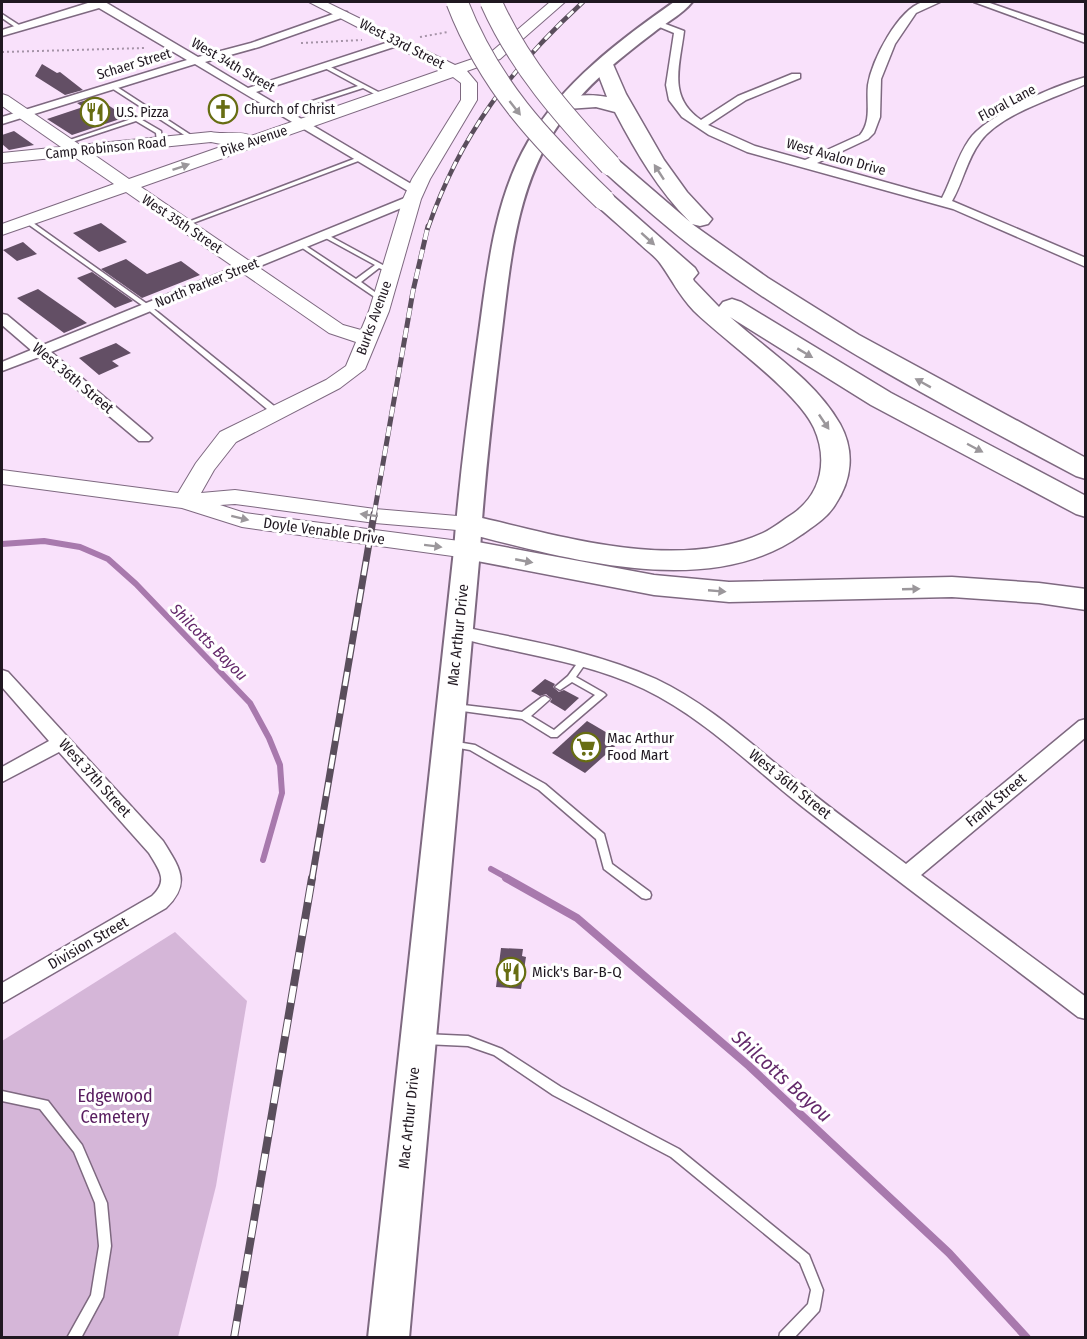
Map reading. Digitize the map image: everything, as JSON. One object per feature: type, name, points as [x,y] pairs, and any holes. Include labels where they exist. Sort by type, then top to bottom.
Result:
[{"type":"highway","points":[[457,2],[496,85],[554,153],[669,259],[730,305],[881,399],[1086,508]]},
{"type":"highway","points":[[491,2],[496,16],[525,67],[546,96],[610,165],[661,211],[707,247],[807,314],[921,382],[1086,470]]},
{"type":"highway","points":[[605,66],[608,83],[652,161],[680,201],[807,314]]},
{"type":"highway","points":[[567,103],[596,101],[623,108]]},
{"type":"highway","points":[[468,537],[663,561],[723,556],[755,547],[784,534],[822,506],[838,463],[830,430],[809,400],[690,292],[669,259]]},
{"type":"highway","points":[[468,537],[654,585],[729,592],[952,587],[1039,593],[1086,600]]},
{"type":"main road","name":"West 33rd Street","points":[[316,2],[455,71]]},
{"type":"main road","name":"Pike Avenue","points":[[2,230],[495,56],[558,2]]},
{"type":"main road","name":"Mac Arthur Drive","points":[[388,1338],[468,537],[473,456],[499,259],[507,220],[538,142],[555,116],[588,80],[637,36],[684,2]]},
{"type":"main road","name":"Burks Avenue","points":[[184,501],[204,468],[228,437],[354,369],[368,339],[381,299],[385,268],[414,195],[495,56]]},
{"type":"main road","points":[[455,71],[469,80],[469,100]]},
{"type":"main road","name":"West 35th Street","points":[[2,99],[336,329],[368,339]]},
{"type":"main road","name":"Camp Robinson Road","points":[[203,138],[223,132],[299,125]]},
{"type":"main road","name":"Camp Robinson Road","points":[[2,158],[70,147],[268,136]]},
{"type":"main road","name":"Doyle Venable Drive","points":[[2,477],[184,501],[243,520],[468,537]]},
{"type":"street","points":[[806,164],[864,137],[869,132],[874,123],[874,80],[903,21],[915,9],[935,2]]},
{"type":"street","points":[[979,2],[1084,38]]},
{"type":"street","points":[[2,33],[99,3]]},
{"type":"street","name":"West 34th Street","points":[[99,3],[284,112],[299,125],[359,159],[414,195]]},
{"type":"street","name":"Schaer Street","points":[[2,121],[112,86],[255,45],[343,14]]},
{"type":"street","name":"West Avalon Drive","points":[[655,23],[679,31],[672,91],[679,106],[700,125],[734,143],[945,203],[989,219],[1086,263]]},
{"type":"street","points":[[249,91],[399,42]]},
{"type":"street","points":[[700,125],[742,98],[796,76]]},
{"type":"street","name":"Floral Lane","points":[[945,203],[956,186],[976,138],[984,130],[1019,111],[1086,81]]},
{"type":"street","name":"North Parker Street","points":[[2,367],[301,245],[414,195]]},
{"type":"street","name":"West 36th Street","points":[[2,318],[144,438]]},
{"type":"street","name":"West 36th Street","points":[[458,632],[584,660],[620,671],[676,699],[720,729],[809,801],[1086,1010]]},
{"type":"street","name":"West 37th Street","points":[[2,676],[156,847],[169,869],[173,884],[171,889]]},
{"type":"street","name":"Frank Street","points":[[907,875],[1086,726]]},
{"type":"street","points":[[2,775],[62,742]]},
{"type":"street","name":"Division Street","points":[[2,994],[159,902],[171,889]]},
{"type":"lane","points":[[2,16],[20,28]]},
{"type":"lane","points":[[325,66],[384,97]]},
{"type":"lane","points":[[112,86],[203,138]]},
{"type":"lane","points":[[284,112],[363,86]]},
{"type":"lane","points":[[70,147],[137,118],[159,132],[160,142]]},
{"type":"lane","points":[[183,225],[359,159]]},
{"type":"lane","points":[[27,221],[148,308],[276,412]]},
{"type":"lane","points":[[324,235],[385,268]]},
{"type":"lane","points":[[301,245],[381,299]]},
{"type":"lane","points":[[357,282],[385,268]]},
{"type":"lane","points":[[450,707],[524,716],[554,735],[601,695],[562,683],[584,660]]},
{"type":"lane","points":[[524,716],[540,700]]},
{"type":"lane","points":[[447,743],[472,747],[542,787],[600,837],[608,866],[646,895]]},
{"type":"lane","points":[[417,1038],[468,1041],[498,1052],[557,1091],[675,1153],[685,1161],[805,1259],[817,1290],[814,1307],[785,1338]]},
{"type":"lane","points":[[2,1096],[44,1105],[78,1149],[101,1203],[105,1246],[97,1297],[73,1338]]},
{"type":"green space","name":"Edgewood Cemetery","points":[[175,932],[247,1001],[216,1186],[178,1337],[2,1338],[2,1041]]},
{"type":"building","points":[[42,64],[57,73],[60,72],[83,90],[65,95],[35,76]]},
{"type":"building","points":[[96,97],[126,117],[72,135],[47,119],[83,107],[77,103]]},
{"type":"building","points":[[14,131],[34,145],[9,150],[2,144],[2,135]]},
{"type":"building","points":[[101,223],[127,242],[99,252],[73,233]]},
{"type":"building","points":[[23,242],[37,254],[17,261],[3,250]]},
{"type":"building","points":[[126,259],[147,274],[181,261],[200,275],[142,298],[101,269]]},
{"type":"building","points":[[92,272],[133,301],[115,308],[77,278]]},
{"type":"building","points":[[38,289],[87,323],[64,333],[17,298]]},
{"type":"building","points":[[116,343],[131,353],[112,361],[119,366],[99,375],[79,358]]},
{"type":"building","points":[[545,679],[555,684],[553,687],[559,692],[564,690],[579,698],[565,711],[550,702],[552,699],[546,694],[540,696],[531,691]]},
{"type":"building","name":"Mac Arthur Food Mart","points":[[587,721],[621,741],[585,773],[552,753]]},
{"type":"building","name":"Mick's Bar-B-Q","points":[[501,948],[523,949],[522,956],[526,957],[521,989],[496,987]]},
{"type":"waterway","name":"Shilcotts Bayou","points":[[2,544],[44,541],[80,547],[108,559],[136,584],[250,703],[269,738],[280,765],[282,793],[263,860]]},
{"type":"waterway","name":"Shilcotts Bayou","points":[[491,869],[509,879]]},
{"type":"waterway","name":"Shilcotts Bayou","points":[[506,878],[577,918],[749,1066],[949,1253],[1027,1338]]},
{"type":"railway","points":[[428,228],[456,163],[490,105],[533,52],[583,2]]},
{"type":"railway","points":[[374,515],[413,291],[428,226]]},
{"type":"railway","points":[[312,879],[374,514]]},
{"type":"railway","points":[[234,1338],[312,878]]},
{"type":"place","name":"Church of Christ","points":[[223,109]]},
{"type":"place","name":"U.S. Pizza","points":[[95,112]]},
{"type":"place","name":"Mac Arthur Food Mart","points":[[586,747]]},
{"type":"place","name":"Mick's Bar-B-Q","points":[[511,972]]}]
